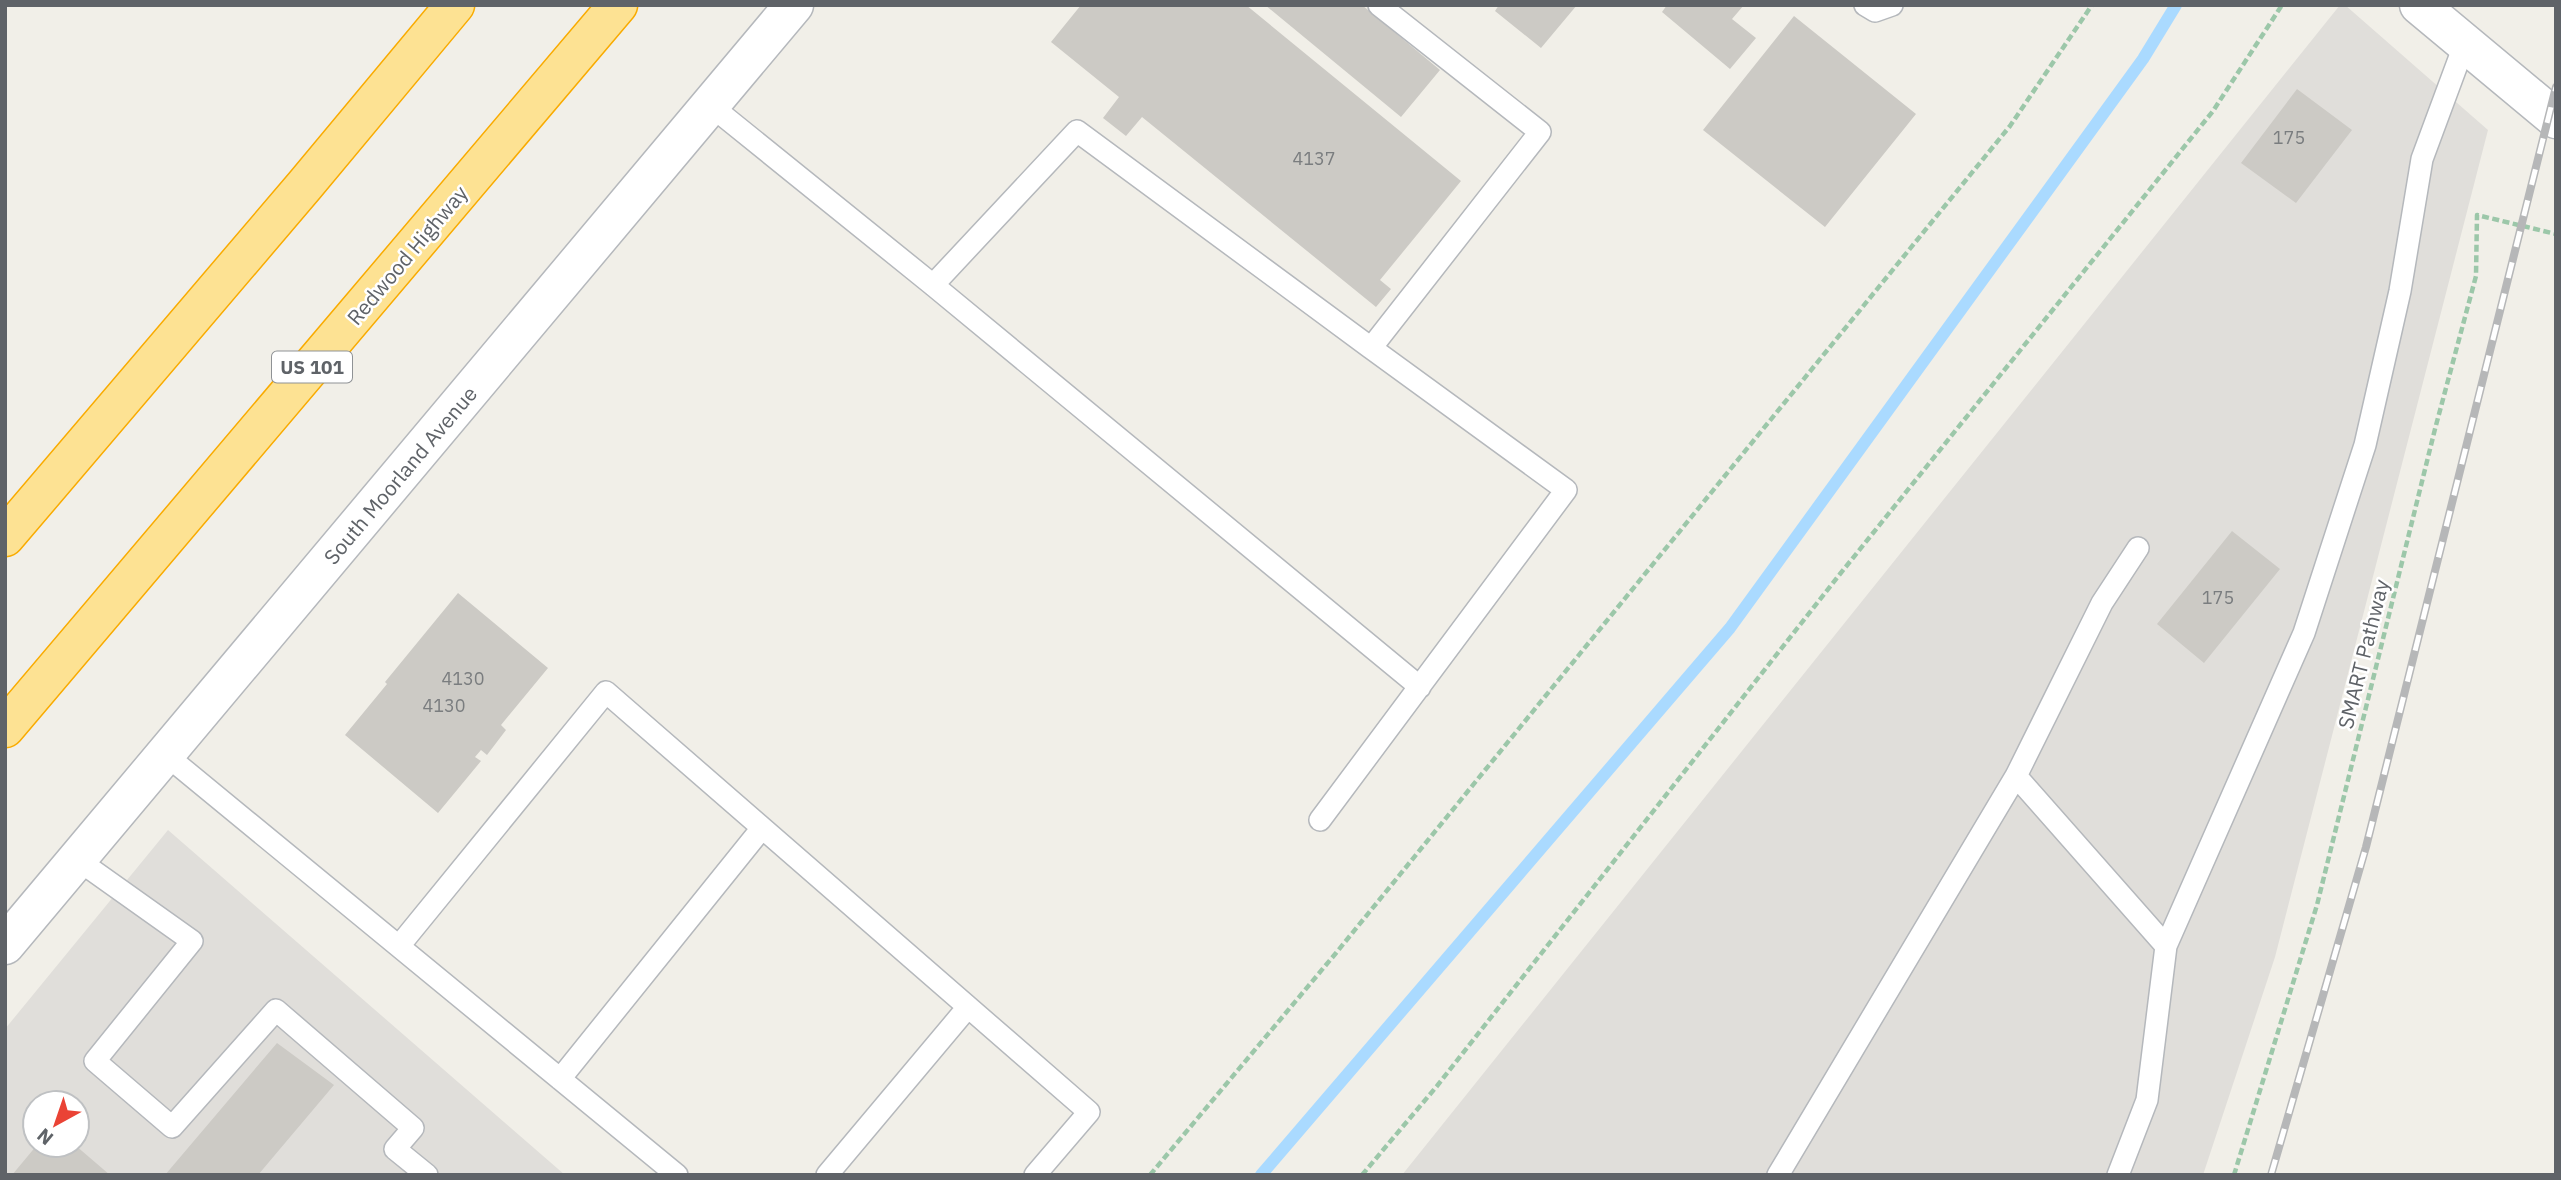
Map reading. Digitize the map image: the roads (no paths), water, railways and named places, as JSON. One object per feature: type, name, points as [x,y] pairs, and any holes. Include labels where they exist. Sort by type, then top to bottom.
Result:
[{"type":"highway","points":[[5,537],[455,5]]},
{"type":"highway","name":"Redwood Highway","points":[[5,728],[618,5]]},
{"type":"street","name":"South Moorland Avenue","points":[[5,945],[794,5]]},
{"type":"street","points":[[2419,5],[2556,119]]},
{"type":"lane","points":[[1371,348],[1540,132],[1379,5]]},
{"type":"lane","points":[[1865,5],[1875,11],[1892,5]]},
{"type":"lane","points":[[2118,1175],[2147,1100],[2166,946],[2304,633],[2365,445],[2400,291],[2421,159],[2465,43]]},
{"type":"lane","points":[[710,105],[933,285],[1420,687]]},
{"type":"lane","points":[[933,285],[1077,131],[1566,490],[1320,820]]},
{"type":"lane","points":[[1779,1175],[2017,776],[2102,603],[2138,548]]},
{"type":"lane","points":[[399,946],[606,692],[1088,1112],[1035,1175]]},
{"type":"lane","points":[[166,755],[677,1175]]},
{"type":"lane","points":[[2017,776],[2166,946]]},
{"type":"lane","points":[[560,1079],[762,828]]},
{"type":"lane","points":[[78,860],[192,941],[95,1061],[173,1127],[276,1010],[413,1128],[395,1149],[415,1171]]},
{"type":"lane","points":[[827,1175],[968,1007]]},
{"type":"waterway","points":[[1261,1175],[1730,628],[2143,59],[2176,5]]},
{"type":"railway","points":[[2271,1175],[2366,847],[2556,87]]}]
